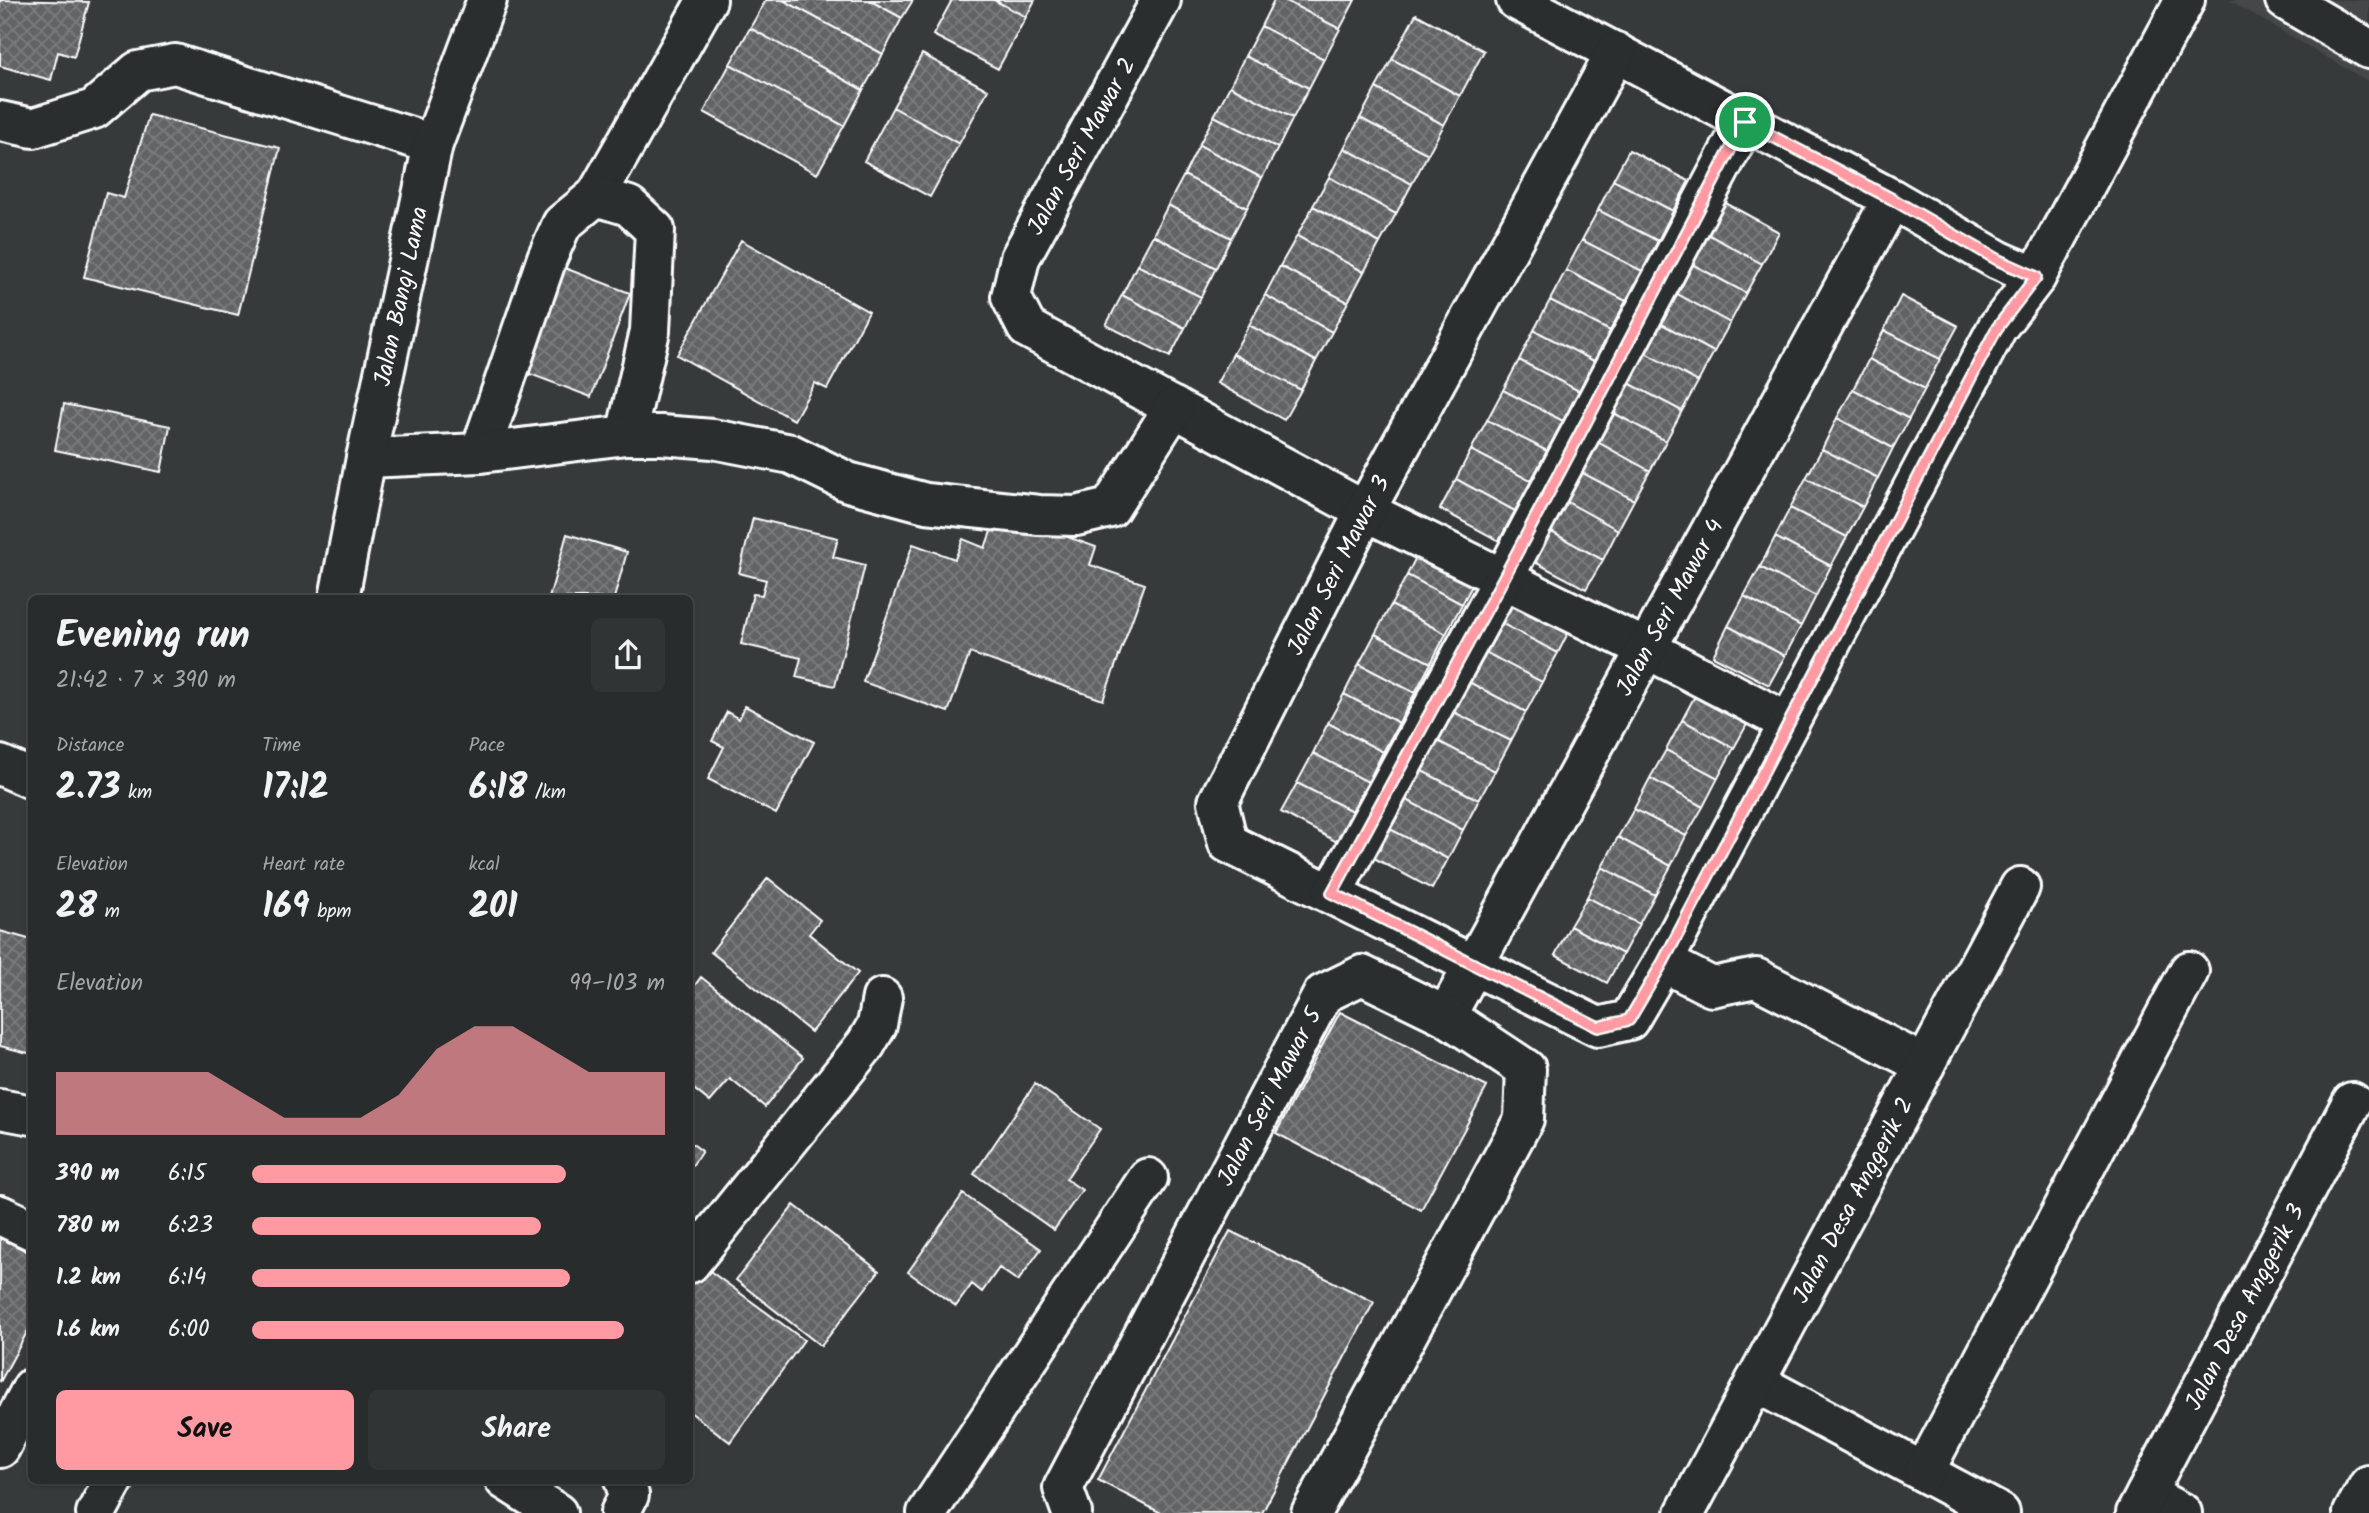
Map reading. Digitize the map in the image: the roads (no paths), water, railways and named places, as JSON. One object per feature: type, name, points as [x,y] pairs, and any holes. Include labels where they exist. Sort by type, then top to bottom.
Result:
[{"type":"street","name":"Jalan Bangi Lama","points":[[340,595],[433,144],[487,0]]},
{"type":"street","points":[[480,453],[547,258],[562,224],[596,196],[707,0]]},
{"type":"street","name":"Jalan Seri Mawar 2","points":[[1161,0],[1020,258],[1011,297],[1027,328],[1174,407]]},
{"type":"street","points":[[1516,0],[1892,199],[1998,260],[2036,277]]},
{"type":"street","name":"Jalan Seri Mawar 3","points":[[1616,52],[1365,511],[1218,802],[1228,843],[1598,1027],[1629,1020],[1663,962],[1997,328],[2036,277],[2185,0]]},
{"type":"street","points":[[2285,0],[2369,49]]},
{"type":"street","points":[[0,121],[33,128],[94,108],[138,72],[175,64],[433,144]]},
{"type":"street","points":[[1332,893],[1503,579],[1745,122]]},
{"type":"street","points":[[596,196],[629,206],[655,230],[650,331],[626,435]]},
{"type":"street","name":"Jalan Seri Mawar 4","points":[[1446,1016],[1892,199]]},
{"type":"street","points":[[366,458],[480,453],[626,435],[713,439],[791,454],[848,482],[926,503],[1039,515],[1076,516],[1111,508],[1174,407],[1365,511],[1647,649],[1788,723]]},
{"type":"street","points":[[0,765],[28,777]]},
{"type":"street","name":"Jalan Desa Anggerik 2","points":[[1685,1513],[2020,887]]},
{"type":"street","points":[[1663,962],[1712,987],[1756,978],[1925,1065]]},
{"type":"street","points":[[1924,1472],[2189,971]]},
{"type":"street","name":"Jalan Seri Mawar 5","points":[[1072,1513],[1063,1488],[1323,994],[1362,975],[1446,1016],[1526,1069],[1524,1119],[1311,1513]]},
{"type":"street","points":[[693,1259],[866,1044],[877,1025],[881,998]]},
{"type":"street","name":"Jalan Desa Anggerik 3","points":[[2141,1503],[2352,1102]]},
{"type":"street","points":[[0,1109],[28,1114]]},
{"type":"street","points":[[927,1513],[1148,1178]]},
{"type":"street","points":[[0,1215],[28,1228]]},
{"type":"street","points":[[1755,1382],[2000,1513]]},
{"type":"street","points":[[0,1448],[28,1396]]},
{"type":"street","points":[[96,1513],[112,1484]]},
{"type":"street","points":[[511,1484],[557,1513]]},
{"type":"street","points":[[620,1513],[629,1495],[625,1484]]},
{"type":"street","points":[[2353,1513],[2369,1485]]},
{"type":"street","points":[[2141,1503],[2182,1513]]}]
